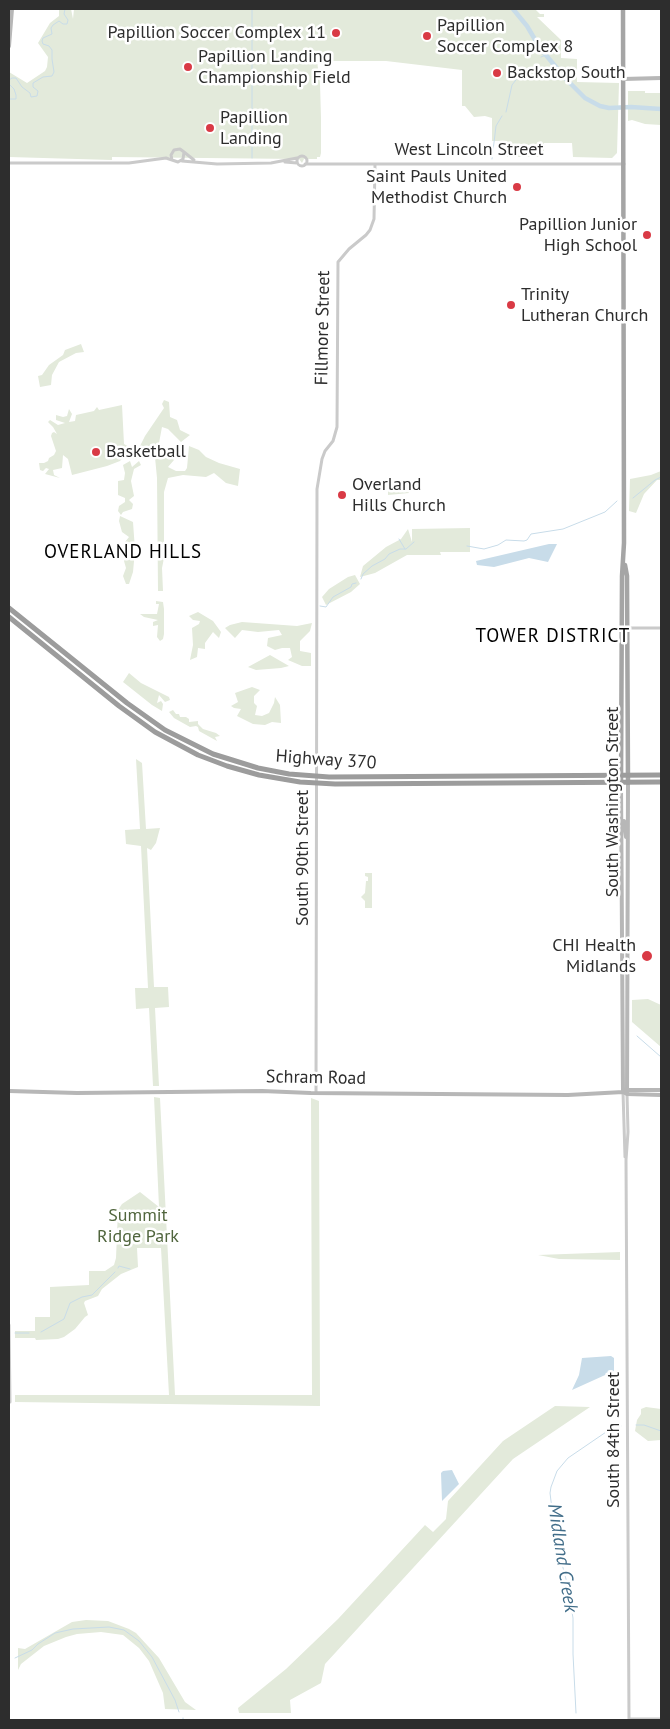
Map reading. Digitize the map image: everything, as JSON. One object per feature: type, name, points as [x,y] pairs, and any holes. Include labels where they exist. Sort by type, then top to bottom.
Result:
[{"type":"highway","name":"Highway 370","points":[[9,608],[127,703],[177,737],[240,763],[316,781],[568,783],[661,776]]},
{"type":"highway","points":[[9,617],[119,706],[155,732],[198,755],[242,771],[316,781]]},
{"type":"highway","name":"Highway 370","points":[[316,781],[383,777],[625,779],[661,782]]},
{"type":"main road","points":[[9,46],[12,9]]},
{"type":"main road","name":"South Washington Street","points":[[624,9],[624,558],[622,576],[625,628],[625,779],[628,843],[625,1046]]},
{"type":"main road","points":[[623,79],[661,78]]},
{"type":"main road","name":"South Washington Street","points":[[625,779],[622,814],[625,1046]]},
{"type":"main road","points":[[622,814],[628,843]]},
{"type":"main road","points":[[622,843],[626,847],[628,868]]},
{"type":"main road","name":"South 84th Street","points":[[625,1046],[626,1092]]},
{"type":"main road","name":"Schram Road","points":[[9,1091],[77,1093],[262,1091],[568,1095],[661,1090]]},
{"type":"main road","name":"Schram Road","points":[[626,1092],[661,1095]]},
{"type":"street","points":[[157,159],[177,149],[197,162]]},
{"type":"street","points":[[172,152],[172,160]]},
{"type":"street","points":[[181,161],[184,157],[184,152]]},
{"type":"street","points":[[9,163],[129,163],[157,159],[217,164],[284,162],[297,163],[302,166],[305,164],[306,158],[302,156],[284,162]]},
{"type":"street","points":[[297,158],[297,163]]},
{"type":"street","name":"West Lincoln Street","points":[[306,158],[315,163]]},
{"type":"street","name":"West Lincoln Street","points":[[305,164],[624,164]]},
{"type":"street","name":"Fillmore Street","points":[[319,474],[325,451],[333,440],[337,426],[338,262],[348,249],[366,235],[372,224],[375,206],[375,164]]},
{"type":"street","name":"South 90th Street","points":[[316,1093],[317,488],[319,474]]},
{"type":"street","points":[[625,628],[661,628]]},
{"type":"street","name":"South 84th Street","points":[[626,1092],[623,1130],[626,1160],[629,1720]]},
{"type":"street","points":[[9,1325],[10,1402]]},
{"type":"street","points":[[629,1720],[661,1719]]},
{"type":"green space","points":[[59,9],[71,9],[73,19],[74,9],[535,9],[540,14],[544,14],[544,17],[537,17],[561,40],[561,58],[577,59],[577,82],[619,83],[617,153],[612,158],[573,157],[572,143],[544,143],[544,157],[507,157],[507,141],[492,141],[492,118],[485,116],[474,117],[465,106],[462,106],[462,70],[386,61],[317,61],[320,83],[321,153],[317,159],[304,159],[302,163],[299,159],[112,157],[112,160],[9,157],[9,72],[27,83],[45,71],[48,57],[38,43],[50,23],[59,16]]},
{"type":"green space","points":[[628,91],[661,93],[661,125],[628,121]]},
{"type":"green space","points":[[81,344],[84,352],[76,353],[59,362],[52,375],[51,385],[40,387],[38,376],[42,375],[49,365],[63,355],[65,350]]},
{"type":"green space","points":[[164,400],[169,402],[170,417],[177,420],[180,430],[190,435],[181,442],[168,429],[162,427],[159,443],[168,450],[174,460],[168,467],[176,471],[185,471],[187,468],[189,446],[219,463],[240,469],[238,486],[226,483],[214,473],[206,477],[183,475],[168,478],[164,492],[163,591],[158,591],[157,478],[154,447],[147,447],[142,453],[138,450],[164,408],[162,404]]},
{"type":"green space","points":[[122,405],[124,444],[131,448],[120,461],[72,475],[68,459],[63,455],[62,468],[53,470],[54,475],[60,478],[45,474],[49,469],[40,470],[39,463],[48,461],[56,451],[51,436],[54,432],[57,434],[48,422],[50,420],[58,425],[65,423],[56,420],[56,415],[67,416],[69,409],[72,414],[69,422],[75,421],[76,415],[94,411],[97,407],[99,410]]},
{"type":"green space","points":[[130,461],[132,467],[139,461],[141,465],[134,469],[131,481],[134,496],[129,500],[133,504],[132,509],[123,512],[121,515],[118,511],[119,506],[125,502],[125,498],[118,495],[118,481],[124,480],[123,465]]},
{"type":"green space","points":[[661,471],[661,480],[657,480],[644,494],[636,513],[629,511],[630,479]]},
{"type":"green space","points":[[395,480],[408,480],[409,493],[388,495],[388,482],[394,482],[395,487]]},
{"type":"green space","points":[[120,516],[133,522],[135,550],[133,572],[129,584],[126,584],[123,576],[126,568],[124,561],[129,553],[125,542],[129,537],[122,532],[119,521]]},
{"type":"green space","points":[[470,528],[470,552],[440,552],[441,555],[407,555],[375,573],[360,577],[363,566],[386,547],[401,539],[408,529],[412,542],[412,529]]},
{"type":"green space","points":[[355,575],[360,584],[351,592],[326,605],[322,597],[329,589],[348,577]]},
{"type":"green space","points":[[156,601],[163,602],[164,609],[164,634],[163,639],[160,641],[157,637],[158,625],[153,626],[153,622],[158,620],[144,617],[140,614],[157,614],[159,604],[156,604]]},
{"type":"green space","points":[[198,612],[213,621],[221,632],[219,638],[213,632],[205,643],[205,649],[198,648],[197,657],[190,660],[193,645],[192,628],[199,624],[200,621],[193,620],[189,616]]},
{"type":"green space","points":[[242,622],[297,626],[312,623],[310,631],[300,641],[300,651],[311,653],[311,666],[302,666],[288,660],[292,657],[290,648],[275,650],[267,646],[268,638],[282,635],[279,630],[258,632],[242,630],[235,638],[225,628]]},
{"type":"green space","points":[[270,655],[289,666],[256,670],[248,667]]},
{"type":"green space","points":[[129,673],[141,683],[169,697],[170,700],[165,702],[159,695],[157,703],[161,701],[163,704],[162,711],[123,682]]},
{"type":"green space","points":[[252,687],[260,690],[254,696],[254,703],[257,706],[255,715],[262,716],[269,713],[275,697],[280,705],[281,723],[253,724],[237,716],[241,709],[231,706],[238,702],[235,693]]},
{"type":"green space","points":[[173,710],[180,717],[189,719],[189,722],[198,721],[198,724],[203,729],[216,733],[220,736],[215,737],[217,741],[199,731],[198,727],[190,727],[174,718],[169,712]]},
{"type":"green space","points":[[136,759],[142,763],[146,829],[160,828],[156,843],[151,850],[147,848],[154,987],[168,987],[169,1007],[155,1008],[159,1086],[153,1086],[149,1008],[136,1009],[135,988],[148,988],[141,846],[126,844],[125,830],[140,829]]},
{"type":"green space","points":[[365,873],[372,873],[372,908],[365,908],[365,901],[361,897],[365,893],[366,881],[368,881]]},
{"type":"green space","points":[[648,999],[661,1005],[661,1047],[632,1022],[632,1000]]},
{"type":"green space","name":"Summit Ridge Park","points":[[154,1097],[160,1098],[175,1395],[312,1395],[311,1098],[319,1101],[320,1406],[15,1402],[15,1395],[169,1395],[161,1248],[137,1248],[138,1267],[121,1274],[102,1289],[98,1296],[85,1301],[88,1315],[75,1329],[64,1337],[36,1340],[35,1338],[15,1338],[15,1331],[35,1331],[35,1317],[50,1317],[50,1287],[89,1285],[89,1271],[105,1271],[114,1265],[118,1210],[122,1204],[140,1192],[159,1207]]},
{"type":"green space","points":[[620,1252],[620,1260],[559,1259],[538,1255]]},
{"type":"green space","points":[[555,1406],[590,1407],[513,1459],[325,1664],[321,1683],[290,1700],[291,1713],[239,1713],[238,1708],[286,1669],[338,1619],[425,1525],[433,1532],[446,1519],[448,1501],[503,1441]]},
{"type":"green space","points":[[646,1407],[661,1409],[661,1440],[648,1441],[635,1431],[641,1409]]},
{"type":"green space","points":[[86,1620],[108,1621],[136,1633],[159,1658],[185,1702],[196,1710],[165,1709],[163,1693],[149,1661],[139,1648],[123,1635],[101,1632],[66,1637],[44,1646],[21,1664],[18,1670],[18,1648],[25,1649],[72,1622]]},
{"type":"water","points":[[549,544],[557,544],[548,562],[529,558],[494,567],[477,565],[476,561]]},
{"type":"water","points":[[611,1356],[614,1358],[614,1371],[572,1390],[579,1375],[582,1358]]},
{"type":"water","points":[[452,1470],[459,1484],[442,1501],[441,1473]]},
{"type":"waterway","points":[[9,80],[16,78],[22,87],[30,93],[31,97],[37,96],[38,91],[33,87],[33,83],[43,77],[52,76],[54,72],[52,50],[49,46],[43,44],[42,41],[43,38],[52,34],[51,28],[53,25],[59,21],[67,24],[68,20],[64,14],[65,9]]},
{"type":"waterway","points":[[252,9],[252,32]]},
{"type":"waterway","points":[[513,9],[527,26],[540,48],[585,98],[600,106],[609,108],[661,109]]},
{"type":"waterway","points":[[252,40],[252,158]]},
{"type":"waterway","points":[[541,57],[546,55]]},
{"type":"waterway","points":[[506,112],[512,85],[522,72]]},
{"type":"waterway","points":[[9,84],[14,89],[16,95],[16,99],[9,99]]},
{"type":"waterway","points":[[492,159],[496,126],[502,116]]},
{"type":"waterway","points":[[633,498],[661,477]]},
{"type":"waterway","points":[[467,546],[484,549],[498,545],[506,540],[524,541],[531,534],[563,529],[605,512],[617,501]]},
{"type":"waterway","points":[[399,539],[405,549]]},
{"type":"waterway","points":[[361,579],[363,574],[372,566],[385,559],[389,554],[400,549],[406,549],[414,542]]},
{"type":"waterway","points":[[320,606],[326,607],[333,597],[356,583]]},
{"type":"waterway","points":[[637,1036],[661,1057]]},
{"type":"waterway","points":[[118,1268],[119,1266],[130,1269]]},
{"type":"waterway","points":[[41,1332],[64,1319],[70,1303],[82,1297],[92,1295],[115,1272]]},
{"type":"waterway","points":[[15,1333],[29,1333]]},
{"type":"waterway","name":"Midland Creek","points":[[636,1425],[644,1425],[661,1431]]},
{"type":"waterway","name":"Midland Creek","points":[[576,1713],[573,1618],[567,1583],[556,1541],[550,1493],[557,1471],[568,1458],[609,1430],[621,1426]]},
{"type":"waterway","points":[[15,1658],[32,1650],[55,1633],[73,1629],[109,1627],[124,1630],[139,1641],[152,1657],[175,1700],[179,1712]]},
{"type":"place","name":"Papillion Soccer Complex 11","points":[[336,33]]},
{"type":"place","name":"Papillion Soccer Complex 8","points":[[427,36]]},
{"type":"place","name":"Papillion Landing Championship Field","points":[[188,67]]},
{"type":"place","name":"Backstop South","points":[[497,73]]},
{"type":"place","name":"Papillion Landing","points":[[210,128]]},
{"type":"place","name":"Saint Pauls United Methodist Church","points":[[517,187]]},
{"type":"place","name":"Papillion Junior High School","points":[[647,235]]},
{"type":"place","name":"Trinity Lutheran Church","points":[[511,305]]},
{"type":"place","name":"Basketball","points":[[96,452]]},
{"type":"place","name":"Overland Hills Church","points":[[342,495]]},
{"type":"place","name":"CHI Health Midlands","points":[[647,956]]},
{"type":"district","name":"OVERLAND HILLS","points":[[123,553]]},
{"type":"district","name":"TOWER DISTRICT","points":[[553,637]]}]
